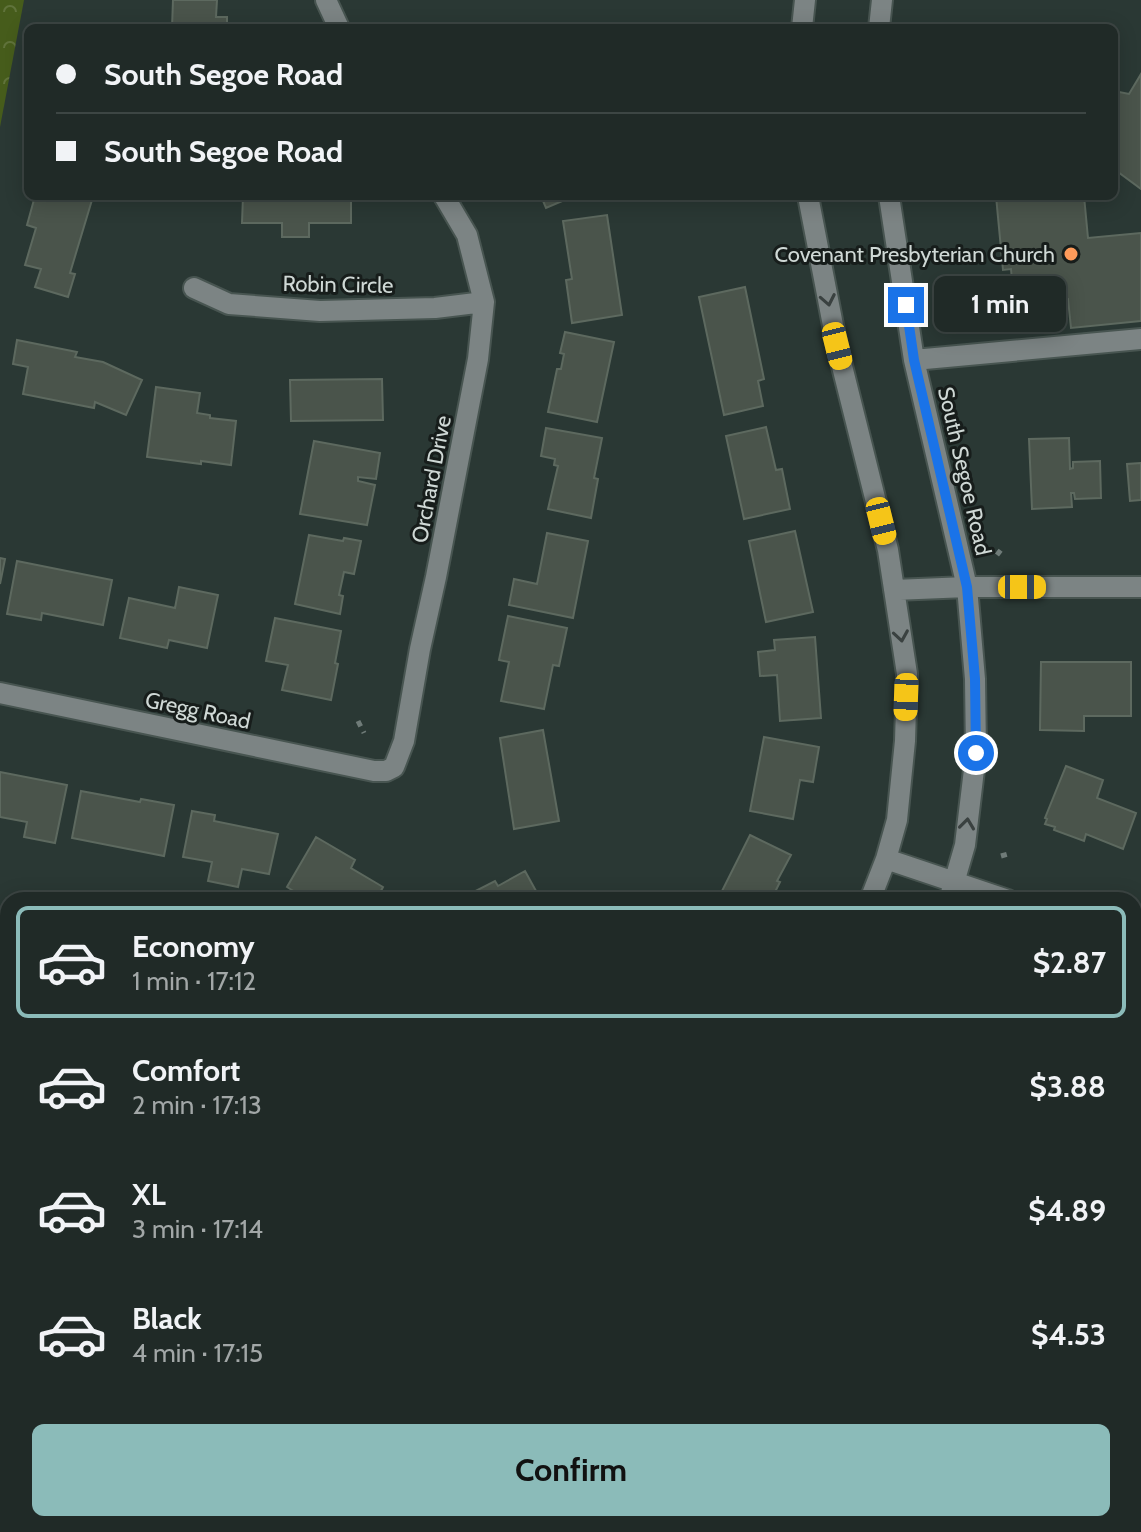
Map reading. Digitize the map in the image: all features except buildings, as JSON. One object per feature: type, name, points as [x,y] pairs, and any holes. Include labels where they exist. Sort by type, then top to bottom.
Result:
[{"type":"street","points":[[326,0],[337,24]]},
{"type":"street","points":[[802,24],[805,0]]},
{"type":"street","points":[[879,24],[882,0]]},
{"type":"street","name":"Orchard Drive","points":[[386,771],[394,767],[404,741],[478,359],[484,302],[467,235],[446,200]]},
{"type":"street","points":[[809,200],[837,346],[888,550],[907,674],[905,741],[897,820],[873,892]]},
{"type":"street","name":"South Segoe Road","points":[[890,200],[914,360],[967,587],[975,679],[976,753],[965,845],[952,891]]},
{"type":"street","name":"Robin Circle","points":[[194,288],[229,304],[320,311],[435,308],[484,302]]},
{"type":"street","points":[[914,360],[1141,339]]},
{"type":"street","points":[[894,590],[1141,587]]},
{"type":"street","name":"Gregg Road","points":[[0,693],[386,771]]},
{"type":"street","points":[[886,859],[952,891]]},
{"type":"path","points":[[997,555],[1003,547]]},
{"type":"path","points":[[358,721],[364,733]]},
{"type":"green space","points":[[0,0],[24,0],[0,127]]},
{"type":"place","name":"Covenant Presbyterian Church","points":[[1071,254]]},
{"type":"route","points":[[906,305],[914,360],[967,587],[975,679],[976,753]]}]
